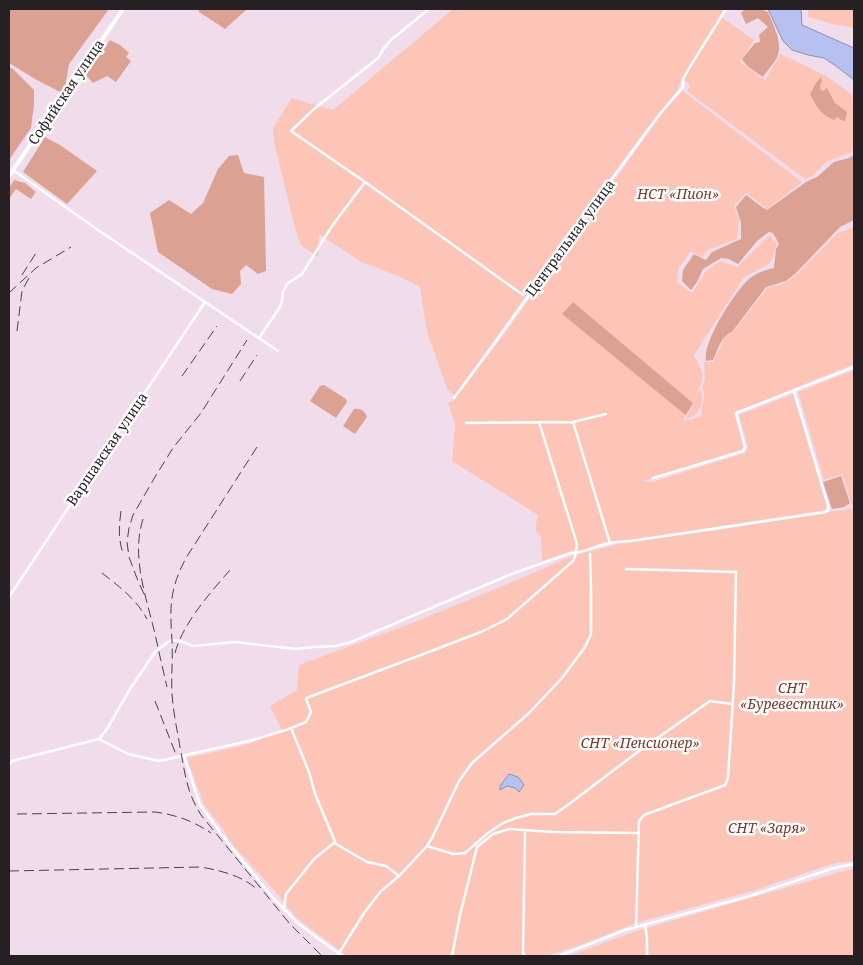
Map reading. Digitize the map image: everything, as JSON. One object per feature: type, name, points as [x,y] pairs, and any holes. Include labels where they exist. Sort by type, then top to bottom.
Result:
[{"type":"main road","name":"Софийская улица","points":[[9,176],[123,9]]},
{"type":"street","points":[[429,9],[392,39],[378,58],[314,109],[291,131],[523,295]]},
{"type":"street","name":"Центральная улица","points":[[454,398],[659,115],[683,87],[683,79],[726,9]]},
{"type":"street","points":[[13,169],[98,230],[278,351]]},
{"type":"street","points":[[259,338],[280,307],[287,284],[302,274],[332,226],[365,182]]},
{"type":"street","name":"Варшавская улица","points":[[9,597],[205,302]]},
{"type":"street","points":[[653,478],[743,451],[745,447],[736,413],[854,367]]},
{"type":"street","points":[[9,764],[12,761],[99,739],[155,652],[172,640],[193,646],[235,642],[296,650],[336,646],[360,638],[514,573],[571,553],[589,550],[610,543],[828,510],[794,391]]},
{"type":"street","points":[[466,423],[573,422],[606,414]]},
{"type":"street","points":[[99,739],[128,754],[159,761],[253,740],[306,722],[311,712],[306,699],[309,697],[481,632],[507,619],[565,569],[573,561],[576,553],[577,544],[539,422]]},
{"type":"street","points":[[573,422],[610,543]]},
{"type":"street","points":[[339,953],[364,913],[381,891],[399,876],[427,846],[459,781],[472,763],[529,713],[562,678],[585,647],[591,634],[590,554]]},
{"type":"street","points":[[626,569],[736,572],[733,704],[728,778],[725,785],[644,815],[639,821],[636,927]]},
{"type":"street","points":[[427,846],[453,854],[465,853],[503,823],[531,814],[555,814],[710,701],[733,704]]},
{"type":"street","points":[[291,728],[336,844],[367,862],[386,866],[399,876]]},
{"type":"street","points":[[184,755],[200,805],[229,844],[274,899],[299,924],[342,956]]},
{"type":"street","points":[[452,956],[477,847],[493,834],[509,829],[553,832],[639,833]]},
{"type":"street","points":[[524,956],[526,830]]},
{"type":"street","points":[[284,908],[286,894],[314,859],[335,842]]},
{"type":"street","points":[[559,956],[625,930],[750,896],[834,868],[854,864]]},
{"type":"street","points":[[645,925],[647,956]]},
{"type":"green space","points":[[453,9],[723,9],[720,16],[754,40],[740,62],[765,80],[780,54],[825,75],[852,95],[855,139],[852,152],[826,162],[812,176],[805,179],[687,91],[690,85],[682,78],[678,89],[636,143],[454,396],[447,388],[427,332],[420,287],[360,261],[319,234],[318,257],[301,245],[274,142],[273,128],[292,98],[333,110]]},
{"type":"green space","points":[[808,9],[854,9],[854,28],[808,17]]},
{"type":"green space","name":"НСТ «Пион»","points":[[683,91],[802,182],[767,209],[746,193],[734,206],[739,220],[737,239],[707,250],[703,257],[691,251],[678,269],[677,282],[692,293],[706,271],[721,261],[737,267],[770,235],[777,244],[771,262],[744,277],[694,355],[702,372],[701,385],[695,397],[700,389],[702,403],[698,412],[691,418],[686,419],[693,403],[573,302],[562,314],[686,415],[683,420],[691,420],[702,415],[704,395],[702,387],[705,380],[704,362],[713,362],[725,337],[733,332],[768,287],[783,284],[795,276],[838,233],[854,227],[854,364],[734,413],[744,447],[742,450],[643,481],[652,482],[745,453],[748,448],[739,415],[793,394],[827,508],[825,510],[631,540],[604,542],[581,551],[572,551],[542,561],[541,537],[535,529],[538,515],[452,461],[455,424],[448,403],[453,401],[511,325],[666,108]]},
{"type":"green space","points":[[854,370],[854,506],[852,506],[842,474],[824,480],[798,392]]},
{"type":"green space","points":[[854,508],[854,861],[832,864],[749,892],[639,922],[547,956],[347,956],[297,918],[232,844],[205,806],[187,758],[245,745],[282,731],[270,706],[297,691],[299,665],[412,623],[578,554],[623,543]]},
{"type":"green space","points":[[854,869],[854,956],[569,956],[640,930]]},
{"type":"shaded area","points":[[9,9],[109,9],[69,64],[64,94],[9,63]]},
{"type":"shaded area","points":[[198,9],[247,9],[225,29],[199,12]]},
{"type":"shaded area","points":[[745,9],[760,9],[768,12],[778,36],[778,55],[763,77],[747,66],[742,59],[755,43],[760,42],[759,35],[768,27],[758,18],[746,24],[741,13]]},
{"type":"shaded area","points":[[110,40],[120,45],[129,53],[126,57],[131,61],[116,82],[107,76],[93,83],[86,75]]},
{"type":"shaded area","points":[[9,67],[34,90],[34,105],[31,128],[9,160]]},
{"type":"shaded area","points":[[821,77],[821,90],[823,91],[827,88],[835,103],[847,112],[845,121],[838,117],[834,120],[826,116],[819,110],[812,98],[810,94]]},
{"type":"shaded area","points":[[45,137],[60,145],[97,171],[67,204],[23,172]]},
{"type":"shaded area","points":[[238,155],[244,173],[264,177],[266,271],[258,274],[246,265],[240,271],[241,284],[232,294],[212,289],[158,252],[150,213],[169,200],[191,214],[203,203],[218,169],[229,156]]},
{"type":"shaded area","points":[[854,155],[854,220],[840,227],[786,281],[766,287],[732,332],[722,340],[713,360],[706,361],[709,342],[728,305],[749,279],[761,272],[774,268],[776,249],[779,244],[773,233],[769,232],[758,240],[738,264],[729,259],[721,258],[703,269],[691,290],[682,281],[683,270],[694,254],[706,260],[712,252],[741,239],[741,223],[736,207],[746,195],[767,210],[806,182],[817,177],[834,162]]},
{"type":"shaded area","points":[[14,180],[25,183],[36,192],[31,199],[16,189],[9,199],[9,188]]},
{"type":"shaded area","points":[[573,302],[693,403],[686,415],[562,314]]},
{"type":"shaded area","points":[[324,385],[346,399],[347,402],[336,418],[310,401],[320,386]]},
{"type":"shaded area","points":[[354,409],[362,410],[367,417],[355,434],[343,426]]},
{"type":"shaded area","points":[[841,476],[850,503],[844,507],[832,509],[823,482]]},
{"type":"water","points":[[768,9],[801,9],[802,25],[854,48],[854,80],[824,58],[792,50],[783,41]]},
{"type":"water","points":[[509,774],[518,777],[524,785],[519,792],[515,788],[507,786],[500,790],[500,786]]},
{"type":"railway","points":[[9,293],[36,268],[71,247]]},
{"type":"railway","points":[[22,275],[36,253]]},
{"type":"railway","points":[[17,331],[22,291],[29,278]]},
{"type":"railway","points":[[182,376],[217,326]]},
{"type":"railway","points":[[144,594],[129,557],[127,542],[133,515],[173,448],[201,413],[247,340]]},
{"type":"railway","points":[[240,381],[257,355]]},
{"type":"railway","points":[[257,447],[186,558],[175,583],[171,614],[173,707],[187,782],[192,798],[201,815],[290,924],[322,956]]},
{"type":"railway","points":[[121,511],[119,532],[123,553]]},
{"type":"railway","points":[[143,519],[140,533],[139,562],[167,687]]},
{"type":"railway","points":[[175,653],[191,620],[206,598],[230,570]]},
{"type":"railway","points":[[102,573],[133,599],[147,619]]},
{"type":"railway","points":[[155,701],[177,757]]},
{"type":"railway","points":[[17,814],[155,812],[184,819],[211,833]]},
{"type":"railway","points":[[9,871],[201,867],[230,874],[244,880],[257,889]]},
{"type":"park label","name":"СНТ «Буревестник»","points":[[792,696]]},
{"type":"park label","name":"СНТ «Пенсионер»","points":[[640,743]]},
{"type":"park label","name":"СНТ «Заря»","points":[[767,828]]}]
